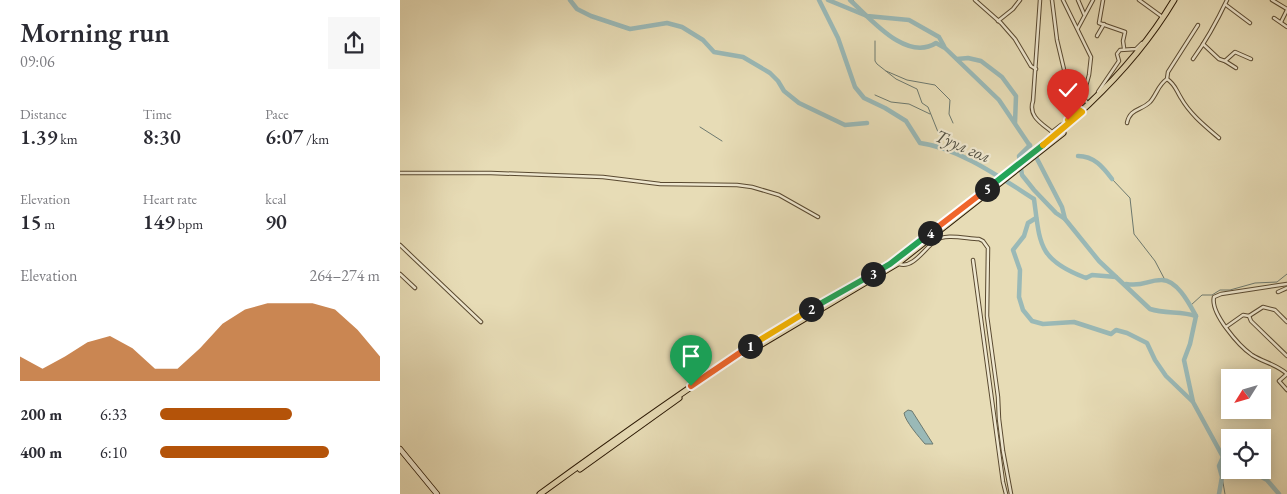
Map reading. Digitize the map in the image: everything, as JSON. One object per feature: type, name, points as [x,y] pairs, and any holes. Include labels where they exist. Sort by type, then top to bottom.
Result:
[{"type":"main road","points":[[1052,141],[1088,105],[1147,38],[1173,0]]},
{"type":"main road","points":[[540,494],[722,364],[791,320],[890,264],[1052,141],[1091,109],[1121,78],[1159,29],[1178,0]]},
{"type":"main road","points":[[546,494],[724,367],[898,263],[966,207]]},
{"type":"main road","points":[[400,449],[437,494]]},
{"type":"street","points":[[975,0],[1015,39],[1031,66],[1036,69]]},
{"type":"street","points":[[998,21],[1014,9],[1020,0]]},
{"type":"street","points":[[1040,0],[1036,69],[1033,101],[1030,108],[1033,116],[1052,132],[1080,112],[1070,102],[1064,100]]},
{"type":"street","points":[[1052,0],[1057,40],[1072,99],[1070,102]]},
{"type":"street","points":[[1063,0],[1091,57],[1089,75],[1083,97],[1088,105]]},
{"type":"street","points":[[1078,0],[1084,14]]},
{"type":"street","points":[[1078,28],[1093,0]]},
{"type":"street","points":[[1104,0],[1099,23],[1125,32],[1123,41],[1125,49]]},
{"type":"street","points":[[1139,0],[1161,16]]},
{"type":"street","points":[[1110,81],[1119,61],[1117,54],[1120,50],[1136,49],[1147,38],[1173,0]]},
{"type":"street","points":[[1193,59],[1213,23],[1226,6],[1227,0]]},
{"type":"street","points":[[1272,0],[1287,10],[1280,22]]},
{"type":"street","points":[[1226,6],[1250,23]]},
{"type":"street","points":[[1274,18],[1287,27]]},
{"type":"street","points":[[1097,36],[1104,24]]},
{"type":"street","points":[[1128,123],[1130,114],[1134,110],[1141,109],[1150,101],[1160,84],[1167,79],[1168,72],[1198,25]]},
{"type":"street","points":[[1203,44],[1219,59],[1236,68]]},
{"type":"street","points":[[1225,61],[1235,52],[1250,59]]},
{"type":"street","points":[[1167,79],[1177,88],[1180,98],[1198,120],[1219,138]]},
{"type":"street","points":[[400,173],[604,177],[660,184],[721,184],[752,187],[779,195],[818,217]]},
{"type":"street","points":[[898,263],[903,265],[911,263],[934,241],[943,238],[979,239],[988,248],[987,316],[998,397],[998,419],[1006,475],[1011,494]]},
{"type":"street","points":[[400,245],[481,322]]},
{"type":"street","points":[[973,260],[1001,474],[1006,494]]},
{"type":"street","points":[[400,274],[415,288]]},
{"type":"street","points":[[1287,284],[1218,295],[1214,297],[1213,302],[1216,313],[1226,327],[1253,355],[1287,375],[1279,381],[1287,390]]},
{"type":"street","points":[[1278,292],[1287,289]]},
{"type":"street","points":[[1226,327],[1243,315],[1249,316],[1265,307],[1275,310],[1287,322]]},
{"type":"street","points":[[1249,316],[1251,321],[1287,356]]},
{"type":"water","points":[[908,410],[912,411],[933,444],[925,444],[913,429],[904,413]]},
{"type":"waterway","name":"Туул гол","points":[[570,0],[577,9],[591,16],[630,29],[667,23],[682,27],[703,40],[714,52],[743,57],[770,73],[784,91],[799,103],[845,125],[867,123]]},
{"type":"waterway","name":"Туул гол","points":[[819,0],[838,38],[855,87],[864,98],[906,121],[920,143],[935,146],[965,157],[1034,199],[1040,239],[1044,249],[1058,264],[1086,278],[1092,275],[1116,277]]},
{"type":"waterway","points":[[828,0],[867,16],[909,20],[939,37],[944,46]]},
{"type":"waterway","points":[[850,0],[879,27],[901,43],[913,47],[925,47],[936,43],[945,48],[999,100],[1030,146]]},
{"type":"waterway","points":[[853,0],[855,4]]},
{"type":"waterway","points":[[875,41],[875,61],[877,64],[896,79],[917,89],[922,103],[928,107],[938,132]]},
{"type":"waterway","points":[[957,59],[968,58],[981,61],[1002,77],[1016,96],[1015,123]]},
{"type":"waterway","points":[[886,71],[907,80],[935,85],[950,100],[949,114],[953,123]]},
{"type":"waterway","points":[[875,95],[891,102],[909,104],[930,114]]},
{"type":"waterway","points":[[700,127],[722,141]]},
{"type":"waterway","name":"Туул гол","points":[[1030,145],[1019,156],[1022,175],[1056,213],[1065,219],[1099,261],[1150,309],[1196,316],[1190,344],[1184,360],[1193,402],[1221,453]]},
{"type":"waterway","points":[[1034,153],[1062,207],[1065,219]]},
{"type":"waterway","points":[[1078,156],[1089,158],[1102,166],[1112,179]]},
{"type":"waterway","points":[[1112,179],[1130,198],[1134,234],[1155,261],[1165,280]]},
{"type":"waterway","points":[[1036,218],[1028,223],[1024,236],[1013,250],[1020,270],[1019,297],[1023,310],[1032,321],[1043,324],[1074,322],[1111,334],[1116,330],[1127,333],[1147,343],[1155,360],[1166,376],[1192,401]]},
{"type":"waterway","points":[[1190,306],[1202,295],[1212,295],[1220,290],[1230,290],[1255,283],[1277,282],[1287,274]]},
{"type":"waterway","points":[[1126,284],[1137,285],[1156,280],[1167,281],[1178,288],[1196,316]]},
{"type":"waterway","name":"Туул гол","points":[[1221,462],[1219,466],[1221,473]]},
{"type":"waterway","name":"Туул гол","points":[[1222,479],[1225,494]]},
{"type":"waterway","name":"Туул гол","points":[[1219,494],[1222,479]]},
{"type":"waterway","name":"Туул гол","points":[[1265,479],[1279,494]]},
{"type":"route","points":[[691,386],[791,320],[890,264],[1050,140],[1082,112],[1079,110],[1068,120]]}]
